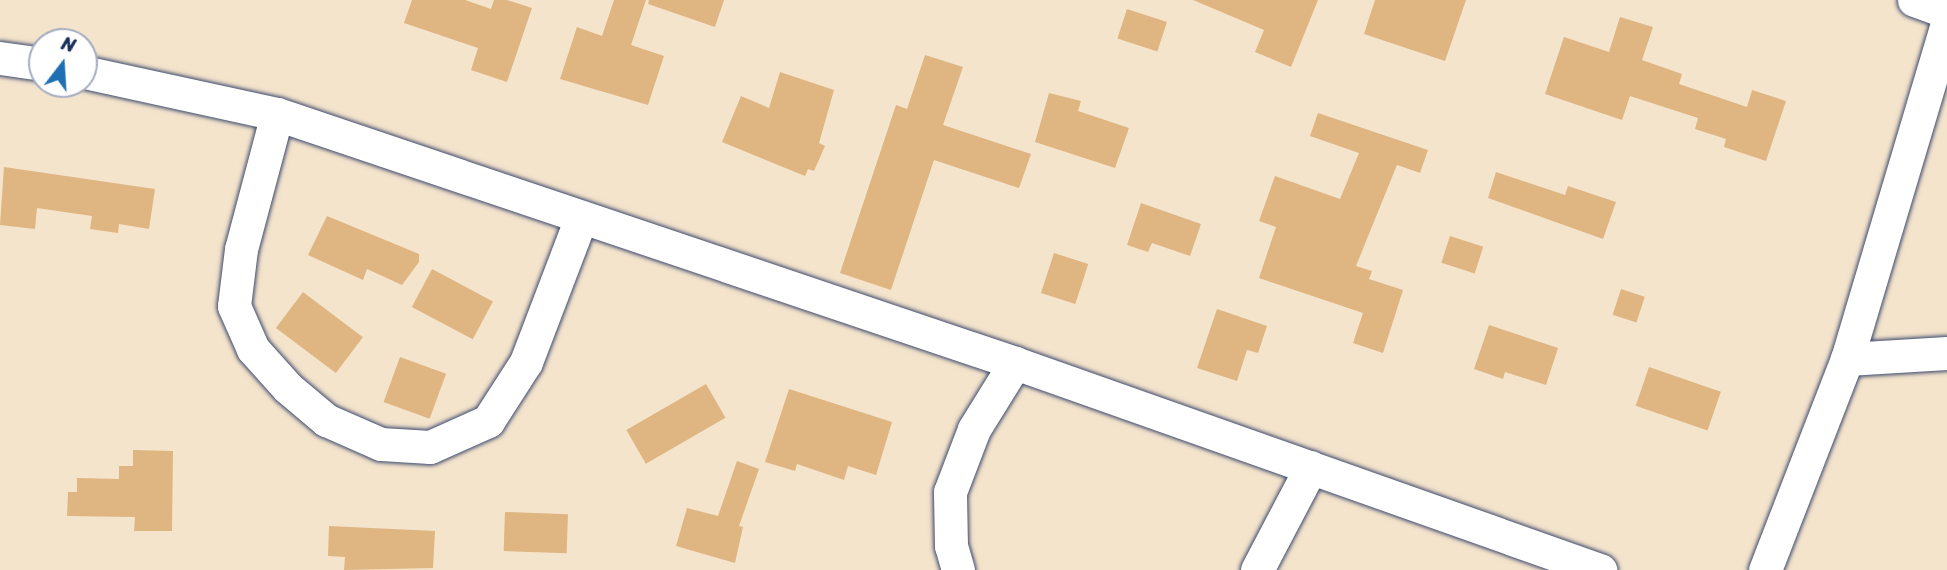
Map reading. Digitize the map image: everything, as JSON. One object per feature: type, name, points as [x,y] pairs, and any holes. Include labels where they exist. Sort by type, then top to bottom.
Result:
[{"type":"street","points":[[1913,0],[1947,12]]},
{"type":"street","points":[[1765,570],[1847,359],[1947,24]]},
{"type":"street","points":[[0,58],[28,62]]},
{"type":"street","points":[[98,75],[277,114],[1015,363],[1600,570]]},
{"type":"street","points":[[277,114],[241,249],[234,306],[253,349],[288,388],[326,420],[381,444],[430,447],[488,421],[526,362],[581,218]]},
{"type":"street","points":[[1847,359],[1947,353]]},
{"type":"street","points":[[958,570],[951,546],[950,492],[974,429],[1015,363]]},
{"type":"street","points":[[1256,570],[1311,467]]},
{"type":"building","points":[[412,0],[465,0],[491,9],[494,0],[507,0],[532,8],[507,82],[471,70],[478,48],[404,23]]},
{"type":"building","points":[[614,0],[646,0],[631,45],[664,56],[648,105],[560,79],[577,27],[602,36]]},
{"type":"building","points":[[649,0],[724,0],[715,27],[648,4]]},
{"type":"building","points":[[1193,0],[1318,0],[1291,67],[1255,52],[1264,30]]},
{"type":"building","points":[[1375,0],[1466,0],[1445,61],[1364,34]]},
{"type":"building","points":[[1127,9],[1167,22],[1157,51],[1117,38]]},
{"type":"building","points":[[1620,17],[1653,27],[1642,60],[1682,74],[1679,84],[1747,107],[1752,90],[1786,101],[1766,161],[1724,147],[1726,139],[1695,129],[1698,118],[1630,96],[1622,120],[1545,94],[1564,37],[1609,52]]},
{"type":"building","points":[[925,55],[963,67],[943,125],[1031,154],[1019,188],[934,160],[891,290],[840,273],[896,105],[907,109]]},
{"type":"building","points":[[780,72],[834,90],[819,143],[825,146],[814,171],[808,169],[805,176],[722,142],[741,96],[769,108]]},
{"type":"building","points":[[1049,93],[1081,101],[1078,111],[1129,128],[1115,168],[1035,142]]},
{"type":"building","points":[[1318,113],[1428,150],[1420,173],[1397,165],[1356,266],[1372,271],[1369,279],[1403,290],[1383,353],[1353,343],[1363,313],[1259,278],[1276,227],[1259,221],[1275,176],[1340,199],[1359,153],[1310,136]]},
{"type":"building","points":[[4,167],[155,189],[149,229],[119,224],[118,233],[90,229],[92,216],[37,208],[35,229],[0,225]]},
{"type":"building","points":[[1496,172],[1565,195],[1568,186],[1616,202],[1603,239],[1488,198]]},
{"type":"building","points":[[1141,203],[1201,224],[1190,256],[1152,243],[1148,252],[1127,245]]},
{"type":"building","points":[[327,216],[419,254],[419,262],[402,285],[367,269],[363,280],[308,255]]},
{"type":"building","points":[[1450,236],[1483,247],[1475,273],[1441,263]]},
{"type":"building","points":[[1054,253],[1088,264],[1075,304],[1041,293]]},
{"type":"building","points":[[432,269],[493,301],[473,339],[412,307]]},
{"type":"building","points":[[1621,289],[1645,297],[1636,322],[1613,315]]},
{"type":"building","points":[[303,292],[363,337],[336,373],[276,328]]},
{"type":"building","points":[[1217,309],[1267,326],[1258,353],[1247,350],[1237,381],[1197,368]]},
{"type":"building","points":[[1489,325],[1558,348],[1546,385],[1505,372],[1503,379],[1474,369]]},
{"type":"building","points":[[400,357],[446,374],[430,419],[384,402]]},
{"type":"building","points":[[1649,367],[1721,392],[1708,431],[1636,406]]},
{"type":"building","points":[[706,384],[726,418],[646,464],[626,430]]},
{"type":"building","points":[[789,389],[892,422],[876,475],[848,466],[844,480],[797,464],[795,471],[765,462]]},
{"type":"building","points":[[133,450],[173,451],[172,531],[134,531],[135,517],[67,516],[68,492],[77,492],[77,478],[119,479],[119,466],[133,466]]},
{"type":"building","points":[[737,461],[759,469],[739,526],[743,527],[735,563],[676,546],[687,508],[718,516]]},
{"type":"building","points":[[505,512],[568,514],[567,553],[504,551]]},
{"type":"building","points":[[329,526],[435,531],[433,568],[344,570],[345,557],[328,556]]}]
